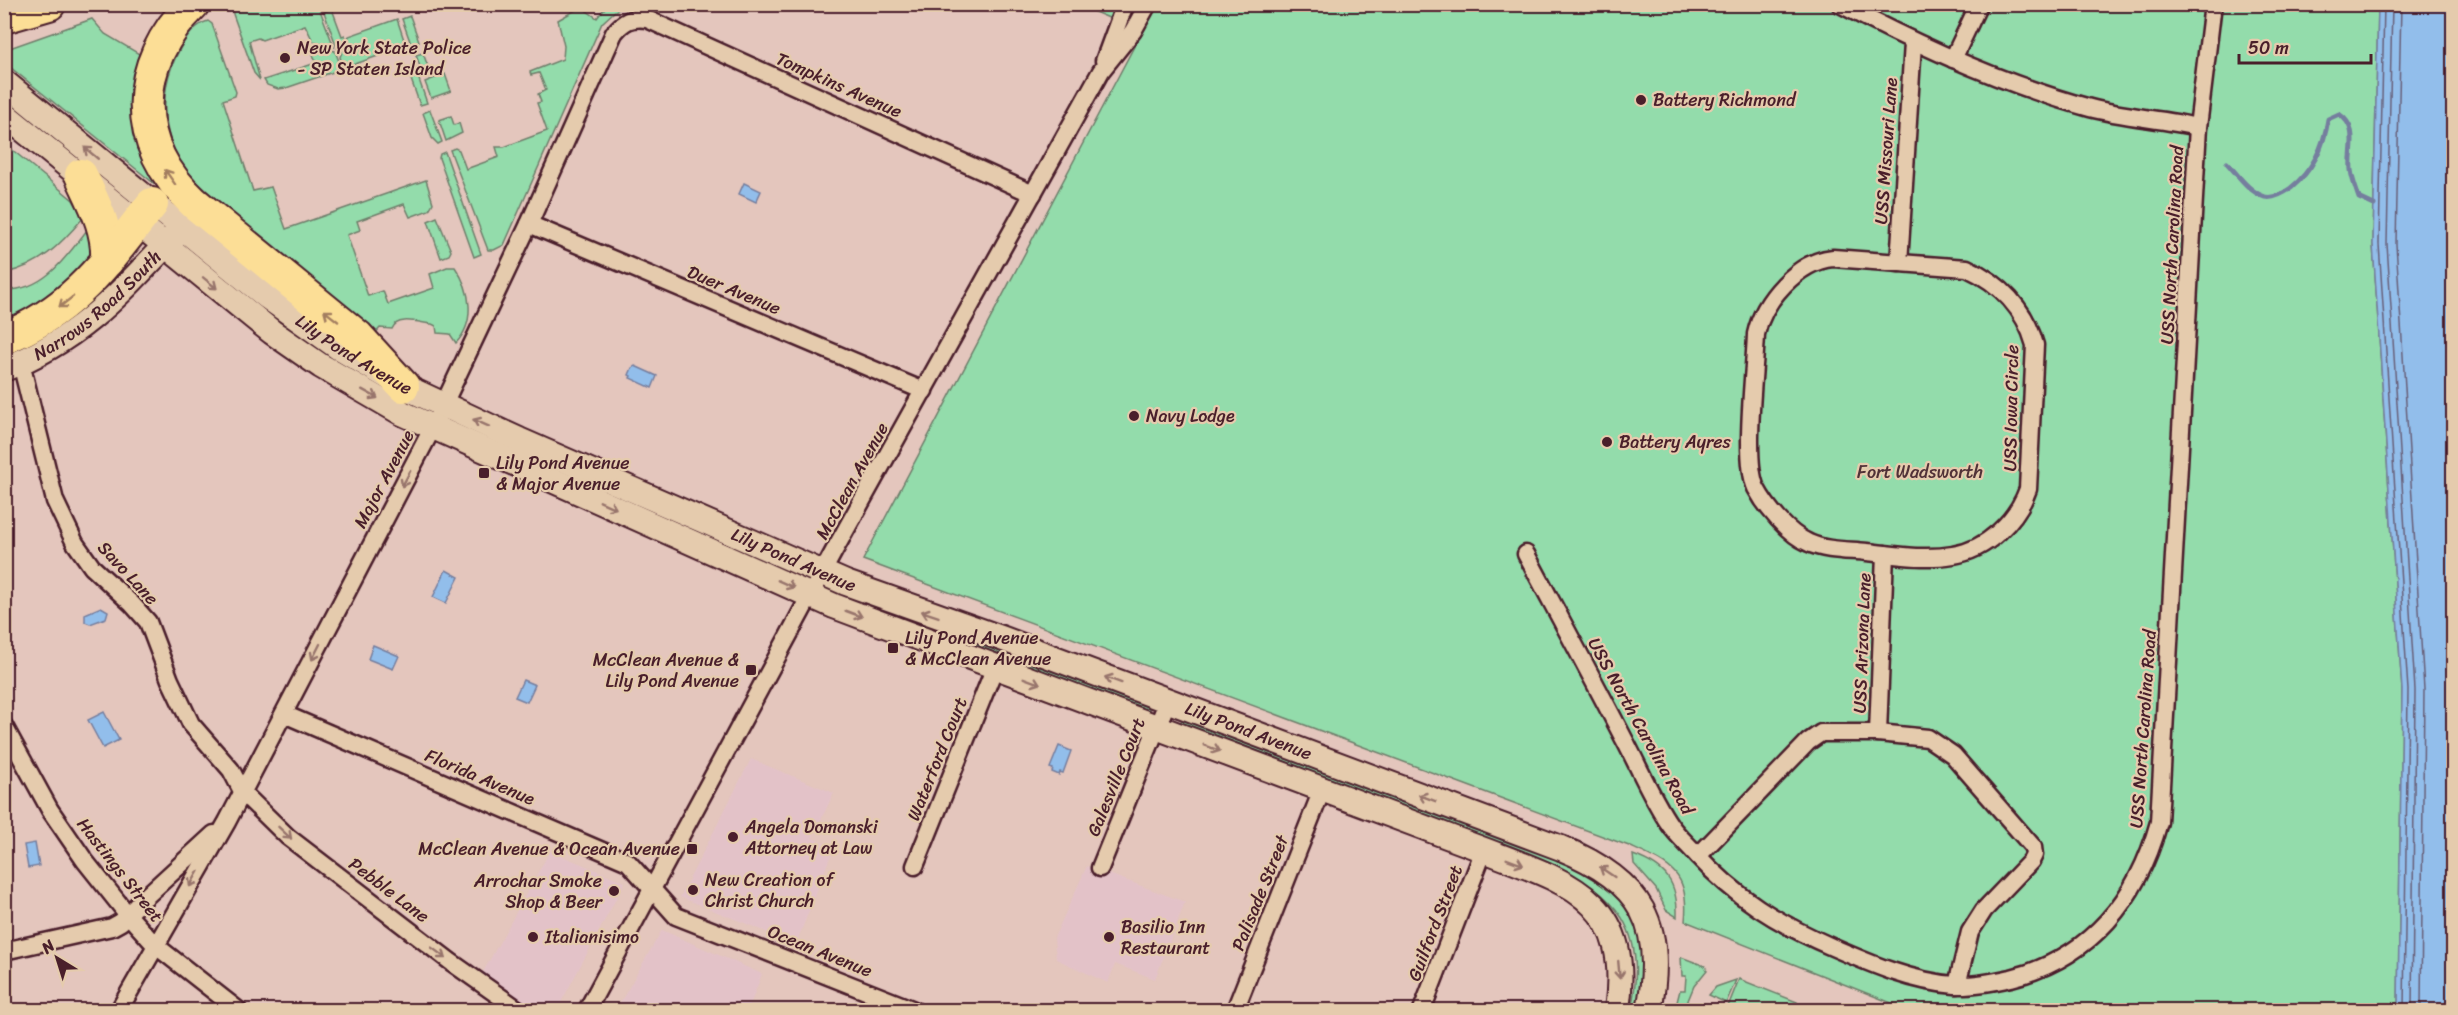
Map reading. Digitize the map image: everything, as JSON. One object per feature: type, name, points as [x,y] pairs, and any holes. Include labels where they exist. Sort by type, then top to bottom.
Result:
[{"type":"highway","points":[[4,17],[49,4]]},
{"type":"highway","points":[[194,4],[166,36],[153,61],[150,74],[146,106],[147,121],[153,146],[165,169],[172,181],[194,203],[358,337],[403,386]]},
{"type":"highway","points":[[81,175],[107,238],[107,261]]},
{"type":"highway","points":[[10,357],[38,322],[82,290],[145,213]]},
{"type":"main road","name":"Lily Pond Avenue","points":[[4,82],[173,237],[250,315],[296,349],[365,392],[438,417],[823,574],[1168,700],[1581,856],[1617,879],[1634,896],[1645,915],[1652,939],[1654,960],[1649,1011]]},
{"type":"main road","name":"Lily Pond Avenue","points":[[4,114],[81,175],[145,213]]},
{"type":"main road","name":"Lily Pond Avenue","points":[[173,237],[339,348],[403,386],[438,417],[811,595],[995,667],[1547,874],[1575,889],[1592,903],[1610,931],[1618,962],[1620,984],[1617,1011]]},
{"type":"main road","name":"Narrows Road South","points":[[10,357],[55,345],[88,322],[173,237]]},
{"type":"street","points":[[1101,70],[1125,4]]},
{"type":"street","points":[[1840,4],[1913,42],[2040,93],[2082,105],[2198,126]]},
{"type":"street","points":[[1953,59],[1979,4]]},
{"type":"street","name":"USS North Carolina Road","points":[[1526,554],[1670,825],[1737,894],[1763,913],[1802,934],[1917,979],[1957,985],[1993,982],[2023,975],[2052,964],[2078,948],[2095,934],[2122,904],[2139,878],[2151,850],[2159,822],[2198,126],[2213,4]]},
{"type":"street","name":"McClean Avenue","points":[[587,1011],[811,595],[1101,70],[1133,31],[1147,7]]},
{"type":"street","name":"Tompkins Avenue","points":[[628,20],[647,19],[1033,194]]},
{"type":"street","name":"Major Avenue","points":[[119,1011],[243,793],[438,417],[529,224],[614,33],[628,20]]},
{"type":"street","name":"USS Missouri Lane","points":[[1899,263],[1913,42]]},
{"type":"street","name":"Duer Avenue","points":[[529,224],[924,391]]},
{"type":"street","name":"USS Iowa Circle","points":[[1826,259],[1899,263],[1967,268],[1987,276],[2003,291],[2028,325],[2035,345],[2028,489],[2019,510],[1995,535],[1957,555],[1941,557],[1885,554],[1821,547],[1809,543],[1776,515],[1757,489],[1750,465],[1756,334],[1764,313],[1776,296],[1804,268],[1826,259]]},
{"type":"street","name":"Savo Lane","points":[[10,357],[55,501],[75,543],[92,567],[148,622],[190,724],[231,770],[243,793]]},
{"type":"street","name":"USS Arizona Lane","points":[[1878,733],[1885,554]]},
{"type":"street","name":"Waterford Court","points":[[915,866],[995,667]]},
{"type":"street","name":"Galesville Court","points":[[1100,868],[1168,700]]},
{"type":"street","name":"Florida Avenue","points":[[284,714],[628,862],[652,889]]},
{"type":"street","name":"Hastings Street","points":[[4,726],[50,810],[85,861],[128,915],[155,945],[237,1011]]},
{"type":"street","points":[[1698,856],[1808,742],[1821,734],[1878,733],[1928,738],[1953,756],[2032,847],[2034,855],[2031,861],[1984,910],[1970,932],[1957,985]]},
{"type":"street","name":"Palisade Street","points":[[1235,1011],[1322,790]]},
{"type":"street","name":"Pebble Lane","points":[[243,793],[288,837],[519,1011]]},
{"type":"street","name":"Major Avenue","points":[[4,951],[112,927],[128,915],[227,822]]},
{"type":"street","name":"Guilford Street","points":[[1422,1011],[1484,850]]},
{"type":"street","name":"Ocean Avenue","points":[[652,889],[676,916],[914,1011]]},
{"type":"shaded area","points":[[751,759],[834,793],[812,838],[834,847],[796,944],[680,897]]},
{"type":"shaded area","points":[[550,851],[625,882],[557,1010],[533,1010],[482,974]]},
{"type":"shaded area","points":[[1087,866],[1185,902],[1155,979],[1115,964],[1108,983],[1056,959],[1054,938]]},
{"type":"shaded area","points":[[662,930],[762,974],[748,1010],[616,1010]]},
{"type":"green space","points":[[237,5],[318,5],[334,47],[313,41],[305,25],[262,40],[258,38],[249,41],[260,80],[254,73],[233,14],[233,8]]},
{"type":"green space","points":[[607,5],[626,5],[602,23],[504,245],[488,250],[450,150],[455,148],[459,150],[466,169],[499,157],[496,147],[504,147],[547,131],[537,103],[541,102],[538,94],[546,90],[539,73],[531,75],[530,72],[563,59],[564,46],[558,20],[581,7],[597,18]]},
{"type":"green space","name":"Fort Wadsworth","points":[[1078,5],[2378,5],[2373,244],[2402,690],[2398,1010],[1909,1010],[1685,921],[1684,891],[1674,872],[1656,859],[1629,846],[863,560],[1138,39],[1109,18]]},
{"type":"green space","points":[[332,9],[342,36],[345,35],[346,38],[339,53],[324,12]]},
{"type":"green space","points":[[410,16],[419,41],[411,44],[402,19]]},
{"type":"green space","points":[[92,19],[105,34],[141,55],[135,103],[137,138],[147,170],[167,194],[5,63],[4,50]]},
{"type":"green space","points":[[397,19],[406,46],[344,68],[340,57],[349,36]]},
{"type":"green space","points":[[208,21],[212,24],[236,92],[235,96],[223,100],[253,191],[271,187],[286,229],[426,180],[433,203],[429,210],[410,217],[404,204],[357,221],[360,230],[347,235],[368,296],[383,291],[388,304],[434,288],[430,274],[447,267],[455,267],[465,286],[469,306],[467,326],[456,343],[450,334],[437,333],[436,326],[432,324],[409,321],[399,322],[392,329],[380,328],[373,336],[259,242],[229,210],[200,185],[181,163],[172,144],[166,122],[165,99],[168,77],[182,46],[191,33],[202,23]]},
{"type":"green space","points":[[310,45],[335,51],[342,69],[286,88],[278,89],[267,85],[264,80],[316,63]]},
{"type":"green space","points":[[423,53],[431,75],[424,78],[416,55]]},
{"type":"green space","points":[[414,65],[427,103],[420,105],[407,68]]},
{"type":"green space","points":[[445,74],[451,91],[431,98],[425,82]]},
{"type":"green space","points":[[430,110],[442,142],[438,144],[432,138],[423,113]]},
{"type":"green space","points":[[451,116],[454,125],[459,123],[462,133],[446,141],[439,120]]},
{"type":"green space","points":[[4,143],[73,200],[83,218],[49,253],[29,265],[5,273]]},
{"type":"green space","points":[[445,152],[481,254],[474,257],[439,158],[440,154]]},
{"type":"green space","points":[[437,217],[451,251],[449,255],[441,258],[428,221]]},
{"type":"green space","points":[[91,225],[102,247],[62,292],[5,326],[5,290],[20,289],[44,278],[64,259]]},
{"type":"green space","points":[[909,622],[997,646],[1148,704],[1149,709],[1145,712]]},
{"type":"green space","points":[[1183,717],[1588,868],[1627,904],[1644,940],[1643,1010],[1631,1010],[1635,982],[1635,958],[1631,937],[1622,918],[1609,901],[1592,887],[1571,874],[1546,863],[1180,724]]},
{"type":"green space","points":[[1633,855],[1654,865],[1668,877],[1675,894],[1677,917],[1666,910],[1656,889],[1634,864]]},
{"type":"green space","points":[[1681,957],[1705,966],[1707,970],[1694,986],[1684,1010],[1675,1010],[1680,990],[1685,990],[1686,976],[1682,976]]},
{"type":"green space","points":[[1739,979],[1797,1002],[1796,1010],[1743,1010],[1735,1007],[1733,1010],[1727,1009]]},
{"type":"green space","points":[[1736,980],[1726,1003],[1709,995],[1716,987]]},
{"type":"water","points":[[2378,5],[2453,5],[2453,1010],[2398,1010],[2402,690],[2373,244]]},
{"type":"water","points":[[744,183],[761,191],[756,202],[739,194]]},
{"type":"water","points":[[635,366],[657,376],[652,388],[630,378],[629,375]]},
{"type":"water","points":[[446,570],[459,577],[446,603],[433,597]]},
{"type":"water","points":[[101,607],[108,611],[106,618],[90,624],[85,622],[85,614]]},
{"type":"water","points":[[373,645],[399,656],[393,669],[368,659]]},
{"type":"water","points":[[523,680],[535,685],[527,702],[515,697]]},
{"type":"water","points":[[104,712],[119,740],[103,748],[88,720]]},
{"type":"water","points":[[1059,746],[1071,751],[1063,773],[1060,772],[1059,775],[1052,772],[1053,769],[1050,768]]},
{"type":"water","points":[[35,843],[39,866],[28,868],[24,845]]},
{"type":"waterway","points":[[2227,163],[2244,183],[2259,195],[2265,197],[2279,195],[2291,188],[2306,174],[2324,139],[2328,119],[2339,114],[2351,132],[2351,170],[2359,198],[2374,205]]},
{"type":"place","name":"New York State Police - SP Staten Island","points":[[285,58]]},
{"type":"place","name":"Battery Richmond","points":[[1641,100]]},
{"type":"place","name":"Navy Lodge","points":[[1134,416]]},
{"type":"place","name":"Battery Ayres","points":[[1607,442]]},
{"type":"place","name":"Lily Pond Avenue & Major Avenue","points":[[484,473]]},
{"type":"place","name":"Lily Pond Avenue & McClean Avenue","points":[[893,648]]},
{"type":"place","name":"McClean Avenue & Lily Pond Avenue","points":[[751,670]]},
{"type":"place","name":"Angela Domanski Attorney at Law","points":[[733,837]]},
{"type":"place","name":"McClean Avenue & Ocean Avenue","points":[[692,849]]},
{"type":"place","name":"New Creation of Christ Church","points":[[693,890]]},
{"type":"place","name":"Arrochar Smoke Shop & Beer","points":[[614,891]]},
{"type":"place","name":"Italianisimo","points":[[533,937]]},
{"type":"place","name":"Basilio Inn Restaurant","points":[[1109,937]]}]
